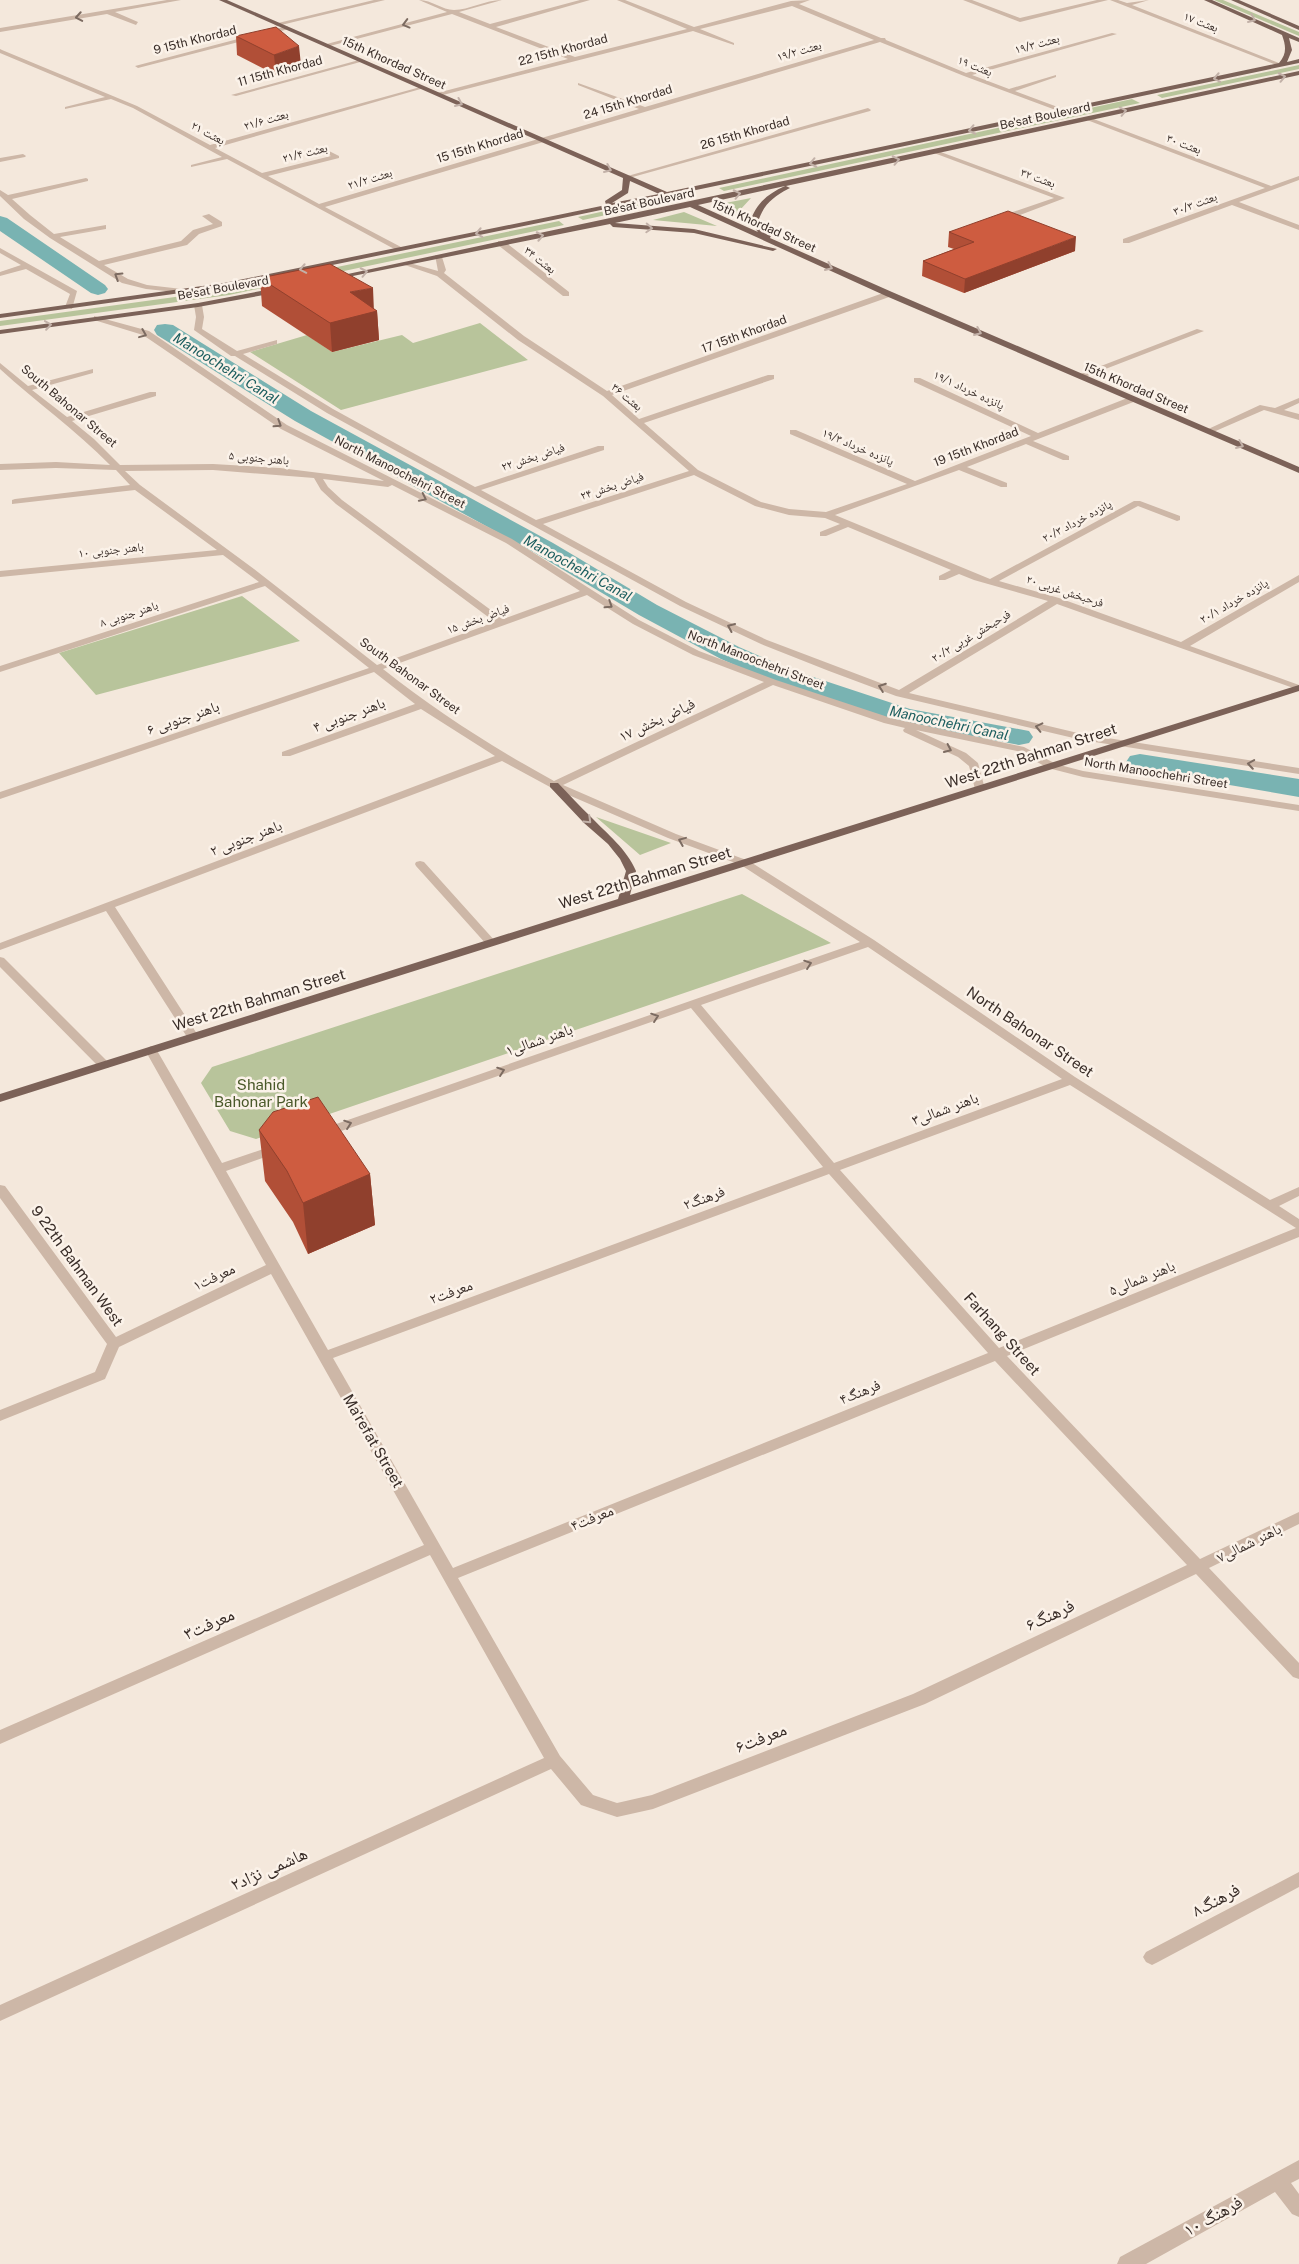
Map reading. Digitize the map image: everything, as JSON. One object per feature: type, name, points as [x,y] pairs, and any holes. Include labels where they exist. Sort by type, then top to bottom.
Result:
[{"type":"main road","name":"15th Khordad Street","points":[[222,0],[628,177],[889,294],[1299,470]]},
{"type":"main road","points":[[1207,0],[1299,40]]},
{"type":"main road","points":[[1234,0],[1299,28]]},
{"type":"main road","points":[[1281,65],[1290,49],[1284,33]]},
{"type":"main road","name":"Be'sat Boulevard","points":[[0,316],[224,285],[558,217],[663,193],[1299,61]]},
{"type":"main road","name":"Be'sat Boulevard","points":[[326,280],[600,224],[1299,74]]},
{"type":"main road","points":[[1141,93],[1163,102]]},
{"type":"main road","points":[[604,206],[625,191],[628,177]]},
{"type":"main road","points":[[794,251],[761,231],[754,222],[762,202],[776,193],[808,178]]},
{"type":"main road","points":[[558,217],[575,229]]},
{"type":"main road","points":[[600,224],[694,231],[807,257]]},
{"type":"main road","name":"Be'sat Boulevard","points":[[0,332],[198,305],[288,287]]},
{"type":"main road","name":"West 22th Bahman Street","points":[[0,1098],[1298,688]]},
{"type":"main road","points":[[554,785],[588,821],[612,842],[625,858],[631,872],[623,901]]},
{"type":"street","points":[[0,30],[178,0]]},
{"type":"street","points":[[277,24],[382,0]]},
{"type":"street","points":[[422,0],[574,59]]},
{"type":"street","points":[[326,45],[499,0]]},
{"type":"street","points":[[491,26],[587,0]]},
{"type":"street","points":[[620,0],[732,44]]},
{"type":"street","name":"بعثت ۱۹","points":[[784,0],[966,74],[1061,110]]},
{"type":"street","name":"22 15th Khordad","points":[[439,94],[807,0]]},
{"type":"street","points":[[966,0],[1020,20],[1105,0]]},
{"type":"street","name":"بعثت ۱۷","points":[[1113,0],[1281,65]]},
{"type":"street","points":[[1127,5],[1146,0]]},
{"type":"street","points":[[108,12],[136,23]]},
{"type":"street","name":"9 15th Khordad","points":[[138,66],[287,28]]},
{"type":"street","name":"بعثت ۱۹/۳","points":[[966,74],[1114,34]]},
{"type":"street","name":"بعثت ۱۹/۲","points":[[722,86],[882,39]]},
{"type":"street","name":"بعثت ۲۱","points":[[0,51],[135,107],[398,249]]},
{"type":"street","name":"11 15th Khordad","points":[[234,95],[362,61]]},
{"type":"street","points":[[1009,91],[1054,76]]},
{"type":"street","points":[[580,84],[644,109]]},
{"type":"street","name":"24 15th Khordad","points":[[540,140],[722,86]]},
{"type":"street","name":"بعثت ۲۱/۶","points":[[210,147],[422,87]]},
{"type":"street","points":[[66,108],[112,97]]},
{"type":"street","name":"26 15th Khordad","points":[[628,177],[868,110]]},
{"type":"street","name":"بعثت ۳۰","points":[[1089,119],[1271,188]]},
{"type":"street","name":"15 15th Khordad","points":[[427,174],[540,140]]},
{"type":"street","name":"بعثت ۲۱/۴","points":[[262,175],[337,157],[321,149]]},
{"type":"street","name":"بعثت ۳۲","points":[[936,152],[1060,198],[988,223]]},
{"type":"street","points":[[0,160],[23,156]]},
{"type":"street","points":[[193,166],[228,157]]},
{"type":"street","name":"بعثت ۲۱/۲","points":[[319,206],[427,174]]},
{"type":"street","name":"بعثت ۳۰/۳","points":[[1126,241],[1299,178]]},
{"type":"street","points":[[6,198],[86,180]]},
{"type":"street","points":[[0,192],[53,236],[126,281],[182,291]]},
{"type":"street","points":[[1232,202],[1299,228]]},
{"type":"street","points":[[97,264],[184,243],[196,232],[218,224],[206,216]]},
{"type":"street","points":[[53,236],[103,228]]},
{"type":"street","name":"بعثت ۳۴","points":[[501,243],[566,294]]},
{"type":"street","points":[[0,250],[74,293],[69,306]]},
{"type":"street","points":[[406,264],[440,274],[442,270],[438,257]]},
{"type":"street","points":[[0,274],[27,266]]},
{"type":"street","name":"بعثت ۳۶","points":[[440,274],[521,338],[606,394],[695,472],[758,504],[789,512],[827,515]]},
{"type":"street","name":"17 15th Khordad","points":[[606,394],[889,294]]},
{"type":"street","name":"North Manoochehri Street","points":[[198,305],[200,317],[198,330],[234,354],[330,411],[716,621],[832,669],[900,694],[1060,732],[1299,771]]},
{"type":"street","name":"North Manoochehri Street","points":[[97,318],[146,333],[284,427],[508,540],[636,622],[696,653],[772,682],[888,721],[1020,749],[1052,766],[1083,774],[1299,808]]},
{"type":"street","points":[[1079,376],[1200,331]]},
{"type":"street","points":[[234,354],[274,342]]},
{"type":"street","name":"South Bahonar Street","points":[[0,365],[26,389],[67,420],[137,487],[266,583],[422,705],[504,757],[554,785],[672,836],[745,863]]},
{"type":"street","points":[[26,389],[90,371]]},
{"type":"street","points":[[638,422],[771,378]]},
{"type":"street","name":"پانزده خرداد ۱۹/۱","points":[[917,380],[1038,436]]},
{"type":"street","points":[[67,420],[154,394]]},
{"type":"street","name":"19 15th Khordad","points":[[827,515],[960,467],[1133,399]]},
{"type":"street","points":[[1277,410],[1299,400]]},
{"type":"street","points":[[1208,431],[1263,407],[1299,417]]},
{"type":"street","name":"پانزده خرداد ۱۹/۳","points":[[792,432],[914,484]]},
{"type":"street","points":[[1026,441],[1066,458]]},
{"type":"street","name":"فیاض بخش ۲۲","points":[[473,490],[601,448]]},
{"type":"street","name":"South Bahonar Street","points":[[0,467],[56,465],[119,468]]},
{"type":"street","name":"باهنر جنوبی ۵","points":[[119,468],[213,467],[396,485]]},
{"type":"street","points":[[960,467],[1004,485]]},
{"type":"street","name":"فیاض بخش ۲۴","points":[[536,523],[695,472]]},
{"type":"street","points":[[317,476],[324,488],[340,502],[503,623]]},
{"type":"street","points":[[15,502],[137,487]]},
{"type":"street","name":"پانزده خرداد ۲۰/۳","points":[[991,582],[1137,503],[1177,518]]},
{"type":"street","name":"فرحبخش غربی ۲۰","points":[[827,515],[991,582],[1056,600],[1298,688]]},
{"type":"street","points":[[823,534],[848,524]]},
{"type":"street","name":"باهنر جنوبی ۱۰","points":[[0,574],[224,552]]},
{"type":"street","points":[[942,578],[959,570]]},
{"type":"street","name":"پانزده خرداد ۲۰/۱","points":[[1182,646],[1299,578]]},
{"type":"street","name":"باهنر جنوبی ۸","points":[[0,669],[266,583]]},
{"type":"street","name":"فیاض بخش ۱۵","points":[[375,669],[588,591]]},
{"type":"street","name":"فرحبخش غربی ۲۰/۲","points":[[900,694],[1056,600]]},
{"type":"street","name":"باهنر جنوبی ۶","points":[[0,796],[375,669]]},
{"type":"street","name":"فیاض بخش ۱۷","points":[[554,785],[772,682]]},
{"type":"street","name":"باهنر جنوبی ۴","points":[[286,754],[422,705]]},
{"type":"street","points":[[888,721],[962,755],[974,765],[980,789]]},
{"type":"street","name":"باهنر جنوبی ۲","points":[[0,947],[504,757]]},
{"type":"street","name":"North Bahonar Street","points":[[745,863],[870,942],[1071,1080],[1299,1225]]},
{"type":"street","points":[[420,864],[491,942]]},
{"type":"street","points":[[109,906],[193,1037]]},
{"type":"street","name":"باهنر شمالی۱","points":[[310,1137],[870,942]]},
{"type":"street","points":[[0,960],[104,1065]]},
{"type":"street","name":"Farhang Street","points":[[694,1004],[831,1168],[996,1354],[1299,1673]]},
{"type":"street","name":"Ma'refat Street","points":[[151,1050],[554,1761],[587,1800],[617,1810]]},
{"type":"street","name":"باهنر شمالی۳","points":[[831,1168],[1071,1080]]},
{"type":"street","points":[[219,1169],[292,1144]]},
{"type":"street","name":"فرهنگ۲","points":[[588,1258],[831,1168]]},
{"type":"street","name":"9 22th Bahman West","points":[[0,1189],[114,1344],[100,1375],[0,1416]]},
{"type":"street","points":[[1269,1206],[1299,1191]]},
{"type":"street","name":"باهنر شمالی۵","points":[[996,1354],[1299,1232]]},
{"type":"street","name":"معرفت۲","points":[[325,1356],[588,1258]]},
{"type":"street","name":"معرفت۱","points":[[114,1344],[168,1316],[274,1267]]},
{"type":"street","name":"فرهنگ۴","points":[[736,1460],[996,1354]]},
{"type":"street","name":"معرفت۴","points":[[449,1576],[736,1460]]},
{"type":"street","name":"باهنر شمالی۷","points":[[1198,1567],[1299,1518]]},
{"type":"street","name":"معرفت۳","points":[[0,1737],[434,1547]]},
{"type":"street","name":"فرهنگ۶","points":[[919,1699],[1198,1567]]},
{"type":"street","name":"معرفت۶","points":[[617,1810],[653,1802],[919,1699]]},
{"type":"street","name":"هاشمی نژاد۲","points":[[0,2012],[554,1761]]},
{"type":"street","name":"فرهنگ۸","points":[[1152,1957],[1299,1879]]},
{"type":"street","name":"فرهنگ ۱۰","points":[[1126,2264],[1299,2169]]},
{"type":"street","points":[[1277,2181],[1299,2208]]},
{"type":"green space","points":[[1214,0],[1223,0],[1299,32],[1299,36]]},
{"type":"green space","points":[[1299,65],[1299,69],[1162,98],[1157,95]]},
{"type":"green space","points":[[1132,99],[1140,103],[724,191],[719,188]]},
{"type":"green space","points":[[751,198],[740,210],[741,219],[715,205]]},
{"type":"green space","points":[[650,201],[657,204],[583,220],[578,217]]},
{"type":"green space","points":[[684,212],[717,226],[653,220]]},
{"type":"green space","points":[[559,221],[564,225],[229,295],[0,326],[0,321],[226,290]]},
{"type":"green space","points":[[480,323],[528,360],[341,410],[250,352],[307,335],[332,352],[402,335],[413,343]]},
{"type":"green space","points":[[242,596],[300,641],[96,695],[59,653]]},
{"type":"green space","points":[[596,817],[671,843],[640,855]]},
{"type":"green space","name":"Shahid Bahonar Park","points":[[742,894],[831,943],[256,1139],[230,1131],[201,1083],[212,1067]]},
{"type":"building","points":[[276,27],[299,46],[274,55],[236,36]]},
{"type":"building","points":[[1008,211],[1076,237],[965,279],[923,261],[974,242],[949,232]]},
{"type":"building","points":[[330,264],[373,288],[350,292],[377,311],[330,323],[260,278]]},
{"type":"building","points":[[318,1097],[370,1174],[303,1203],[287,1171],[259,1130],[273,1112]]},
{"type":"waterway","name":"Manoochehri Canal","points":[[0,222],[98,289]]},
{"type":"waterway","name":"Manoochehri Canal","points":[[165,330],[303,416],[544,548],[648,610],[730,653],[780,675],[842,697],[906,716],[1019,737]]},
{"type":"waterway","name":"Manoochehri Canal","points":[[1140,762],[1299,788]]}]
